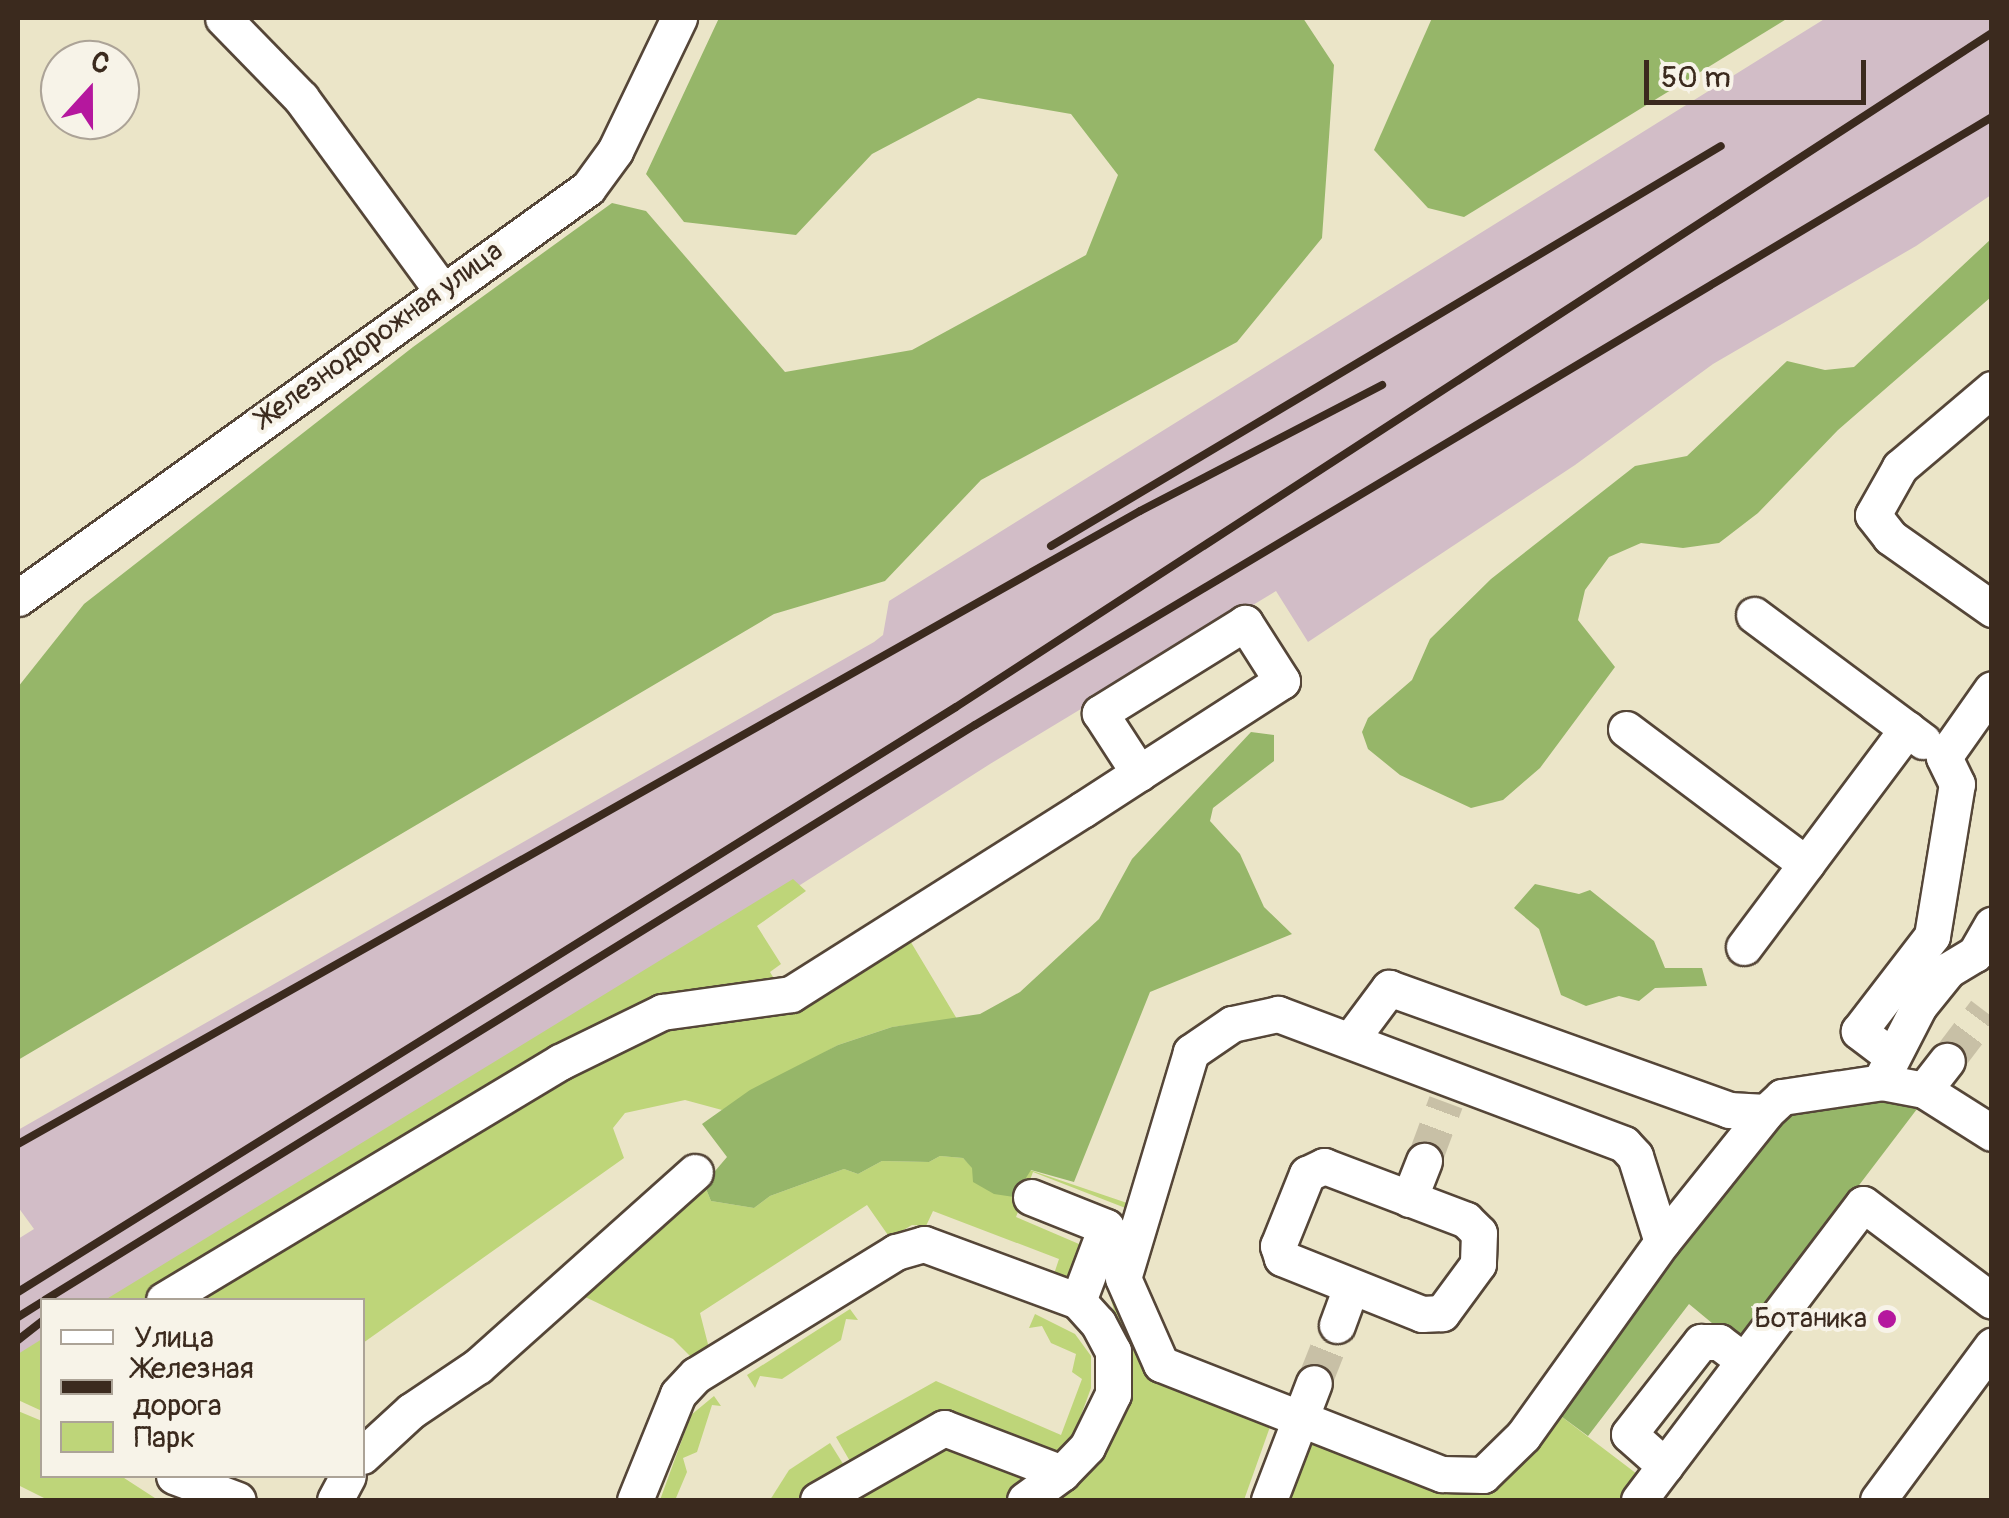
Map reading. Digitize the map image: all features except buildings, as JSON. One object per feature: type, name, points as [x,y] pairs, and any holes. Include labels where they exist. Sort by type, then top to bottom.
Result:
[{"type":"street","points":[[223,18],[301,98],[441,290]]},
{"type":"street","name":"Железнодорожная улица","points":[[18,598],[441,290],[588,188],[615,152],[679,18]]},
{"type":"street","points":[[1992,390],[1900,466],[1873,515],[1890,537],[1992,609]]},
{"type":"street","points":[[1754,614],[1944,757],[1957,784],[1932,936],[1859,1032],[1886,1068],[1992,1134]]},
{"type":"street","points":[[167,1298],[560,1062],[662,1012],[791,994],[1138,774],[1282,681],[1246,623],[1100,712],[1138,774]]},
{"type":"street","points":[[1944,757],[1992,689]]},
{"type":"street","points":[[1626,729],[1806,864]]},
{"type":"street","points":[[1744,946],[1907,729]]},
{"type":"street","points":[[1662,1242],[1635,1156],[1624,1144],[1451,1090],[1351,1039],[1278,1014],[1232,1024],[1191,1052],[1123,1278],[1161,1364],[1442,1474],[1483,1475],[1523,1436],[1662,1242],[1766,1112],[1782,1098],[1886,1068],[1948,970],[1986,949]]},
{"type":"street","points":[[1351,1039],[1389,988],[1729,1110],[1766,1112]]},
{"type":"street","points":[[1924,1090],[1947,1060]]},
{"type":"street","points":[[1410,1199],[1424,1161]]},
{"type":"street","points":[[1324,1166],[1410,1199],[1466,1220],[1479,1233],[1478,1264],[1442,1313],[1422,1314],[1282,1258],[1278,1246],[1307,1174],[1324,1166]]},
{"type":"street","points":[[365,1453],[411,1411],[478,1366],[695,1172]]},
{"type":"street","points":[[1031,1198],[1106,1227],[1078,1302]]},
{"type":"street","points":[[1639,1500],[1863,1204],[1992,1301]]},
{"type":"street","points":[[635,1500],[678,1394],[696,1375],[896,1252],[924,1244],[1078,1302],[1113,1352],[1113,1394],[1086,1447],[1062,1473],[1026,1500]]},
{"type":"street","points":[[1337,1325],[1351,1287]]},
{"type":"street","points":[[1665,1466],[1629,1434],[1701,1342],[1720,1342],[1744,1361]]},
{"type":"street","points":[[1878,1500],[1992,1346]]},
{"type":"street","points":[[1269,1500],[1314,1383]]},
{"type":"street","points":[[818,1500],[944,1428],[1062,1473]]},
{"type":"street","points":[[179,1478],[238,1500]]},
{"type":"shaded area","points":[[1826,18],[1991,18],[1991,195],[1916,246],[1713,364],[1575,465],[1308,642],[1276,591],[990,764],[151,1298],[40,1298],[40,1367],[18,1382],[18,1239],[34,1229],[18,1207],[18,1130],[874,642],[883,635],[889,601]]},
{"type":"green space","points":[[719,18],[1303,18],[1334,65],[1322,238],[1237,342],[981,480],[885,581],[774,614],[18,1060],[18,687],[84,604],[413,347],[612,203],[646,211],[785,372],[912,350],[1086,255],[1118,175],[1071,114],[978,98],[872,154],[796,235],[684,222],[646,174]]},
{"type":"green space","points":[[1432,18],[1788,18],[1464,217],[1428,208],[1374,150]]},
{"type":"green space","points":[[1991,239],[1991,297],[1838,430],[1758,513],[1719,543],[1683,548],[1641,543],[1609,557],[1585,590],[1578,620],[1615,667],[1540,768],[1503,800],[1471,808],[1400,775],[1368,749],[1362,732],[1368,718],[1412,680],[1430,639],[1491,579],[1635,466],[1687,456],[1787,361],[1825,370],[1854,367]]},
{"type":"green space","points":[[1251,732],[1274,735],[1274,761],[1213,808],[1210,821],[1240,854],[1264,907],[1292,934],[1150,992],[1074,1182],[1031,1170],[1014,1197],[994,1194],[973,1182],[972,1168],[963,1158],[940,1156],[929,1162],[882,1161],[858,1174],[844,1169],[770,1196],[754,1208],[711,1201],[704,1184],[727,1157],[702,1124],[750,1090],[838,1045],[892,1027],[980,1014],[1020,992],[1099,919],[1132,859]]},
{"type":"green space","points":[[793,879],[806,891],[757,926],[781,964],[770,972],[779,987],[690,989],[537,1064],[149,1298],[108,1298]]},
{"type":"green space","points":[[1535,884],[1579,894],[1590,890],[1654,941],[1665,968],[1702,968],[1707,986],[1655,988],[1639,1001],[1619,996],[1586,1006],[1561,995],[1539,929],[1514,908]]},
{"type":"green space","points":[[906,934],[957,1019],[892,1027],[838,1045],[722,1110],[685,1100],[625,1113],[613,1128],[624,1158],[365,1342],[365,1298],[187,1298],[630,1035]]},
{"type":"green space","points":[[1874,1100],[1917,1109],[1745,1335],[1724,1333],[1689,1304],[1588,1436],[1558,1414],[1779,1112]]},
{"type":"green space","points":[[940,1156],[963,1158],[972,1167],[1030,1170],[1133,1205],[1107,1274],[1115,1309],[1146,1368],[1271,1424],[1244,1500],[1048,1500],[1084,1476],[1096,1457],[1118,1325],[1104,1274],[1128,1209],[1033,1172],[1016,1217],[1079,1244],[1082,1269],[1066,1280],[1054,1274],[1059,1259],[933,1211],[926,1226],[912,1225],[890,1238],[867,1205],[700,1313],[710,1352],[695,1361],[673,1339],[579,1294],[704,1184],[711,1201],[754,1208],[770,1196],[844,1169],[858,1174],[882,1161],[929,1162]]},
{"type":"green space","points":[[850,1309],[858,1320],[846,1319],[841,1340],[782,1379],[760,1376],[755,1388],[747,1375]]},
{"type":"green space","points":[[1035,1314],[1075,1334],[1091,1356],[1091,1388],[1072,1440],[1055,1454],[940,1412],[851,1463],[836,1437],[936,1381],[1061,1435],[1082,1379],[1072,1372],[1076,1354],[1051,1343],[1042,1326],[1029,1328]]},
{"type":"green space","points":[[40,1340],[40,1410],[18,1400],[18,1354]]},
{"type":"green space","points":[[714,1396],[721,1406],[712,1405],[697,1452],[683,1458],[687,1472],[676,1498],[660,1500],[691,1415]]},
{"type":"green space","points":[[18,1411],[40,1420],[40,1478],[124,1478],[158,1500],[48,1500],[18,1485]]},
{"type":"green space","points":[[1558,1414],[1637,1474],[1629,1500],[1287,1500],[1311,1442],[1427,1484]]},
{"type":"green space","points":[[830,1443],[845,1467],[796,1500],[770,1500],[789,1470]]},
{"type":"green space","points":[[934,1443],[1043,1477],[1007,1500],[841,1500]]},
{"type":"tunnel","points":[[1947,1061],[1985,1011]]},
{"type":"tunnel","points":[[1424,1161],[1446,1102]]},
{"type":"tunnel","points":[[1314,1383],[1337,1325]]},
{"type":"railway","points":[[18,1292],[956,707],[1992,33]]},
{"type":"railway","points":[[48,1298],[975,725],[1992,117]]},
{"type":"railway","points":[[1051,546],[1721,146]]},
{"type":"railway","points":[[18,1144],[1140,511],[1382,385]]},
{"type":"railway","points":[[18,1317],[40,1303]]},
{"type":"railway","points":[[18,1340],[40,1323]]},
{"type":"place","name":"Ботаника","points":[[1887,1319]]}]
